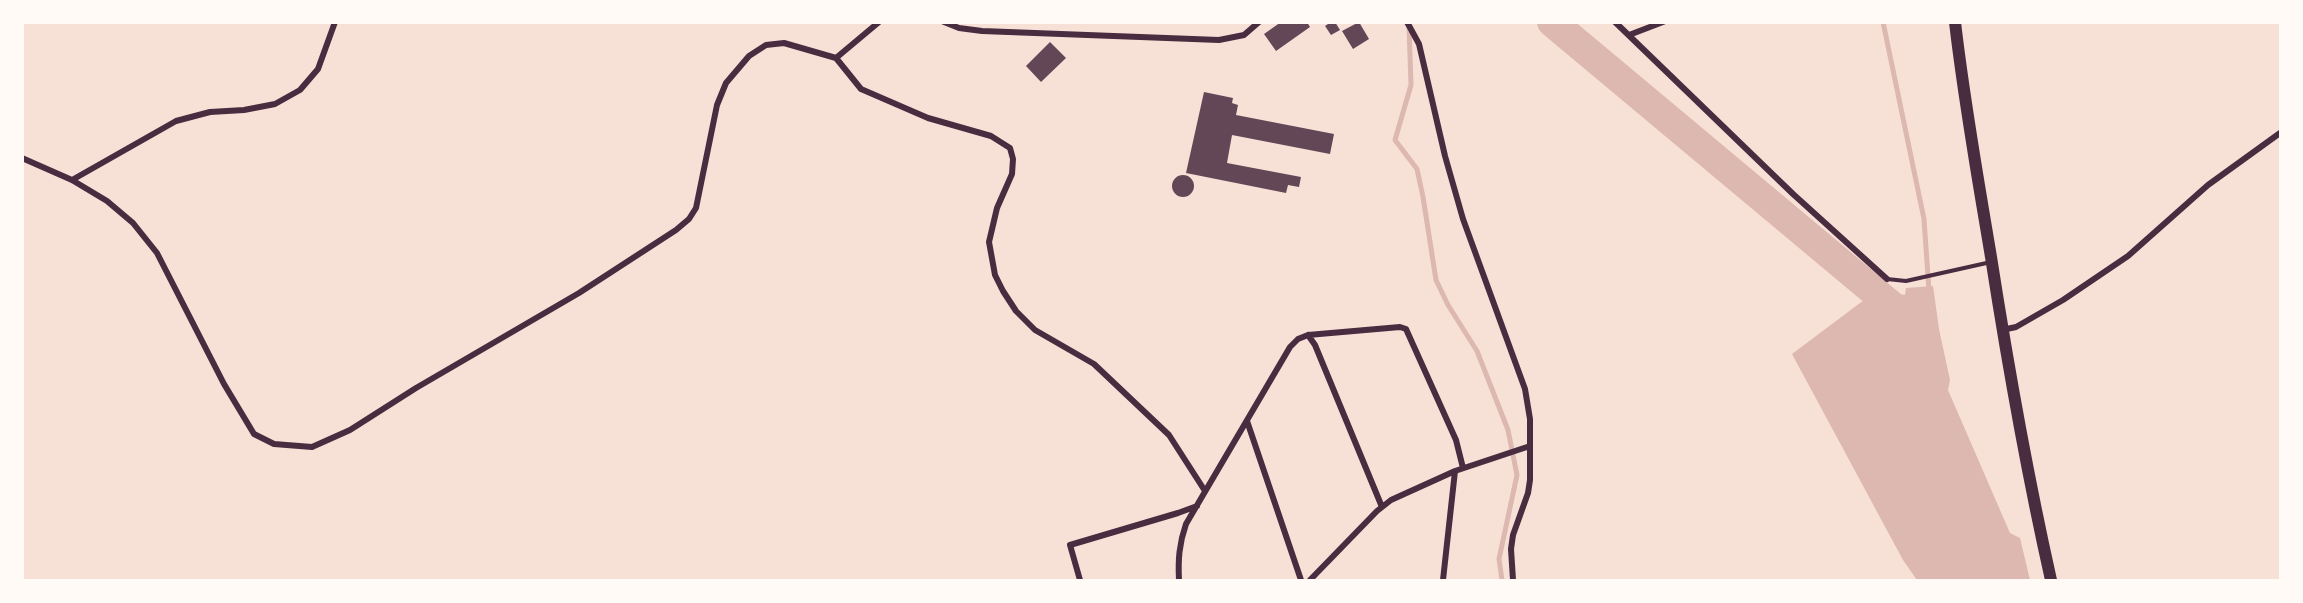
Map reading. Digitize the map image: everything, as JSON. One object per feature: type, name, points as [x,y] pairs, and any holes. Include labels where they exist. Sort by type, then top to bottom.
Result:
[{"type":"highway","points":[[1955,22],[1963,87],[2002,330],[2024,454],[2051,580]]},
{"type":"street","points":[[72,180],[176,121],[210,112],[244,110],[275,104],[300,90],[318,69],[335,22]]},
{"type":"street","points":[[836,58],[879,22]]},
{"type":"street","points":[[944,22],[959,28],[982,31],[1219,40],[1244,35],[1259,22]]},
{"type":"street","points":[[1407,22],[1419,44],[1445,156],[1463,219],[1522,376],[1530,419],[1528,493],[1511,549],[1513,580]]},
{"type":"street","points":[[1615,22],[1793,194],[1887,279]]},
{"type":"street","points":[[1629,34],[1663,22]]},
{"type":"street","points":[[22,158],[72,180],[107,201],[133,223],[158,253],[224,384],[254,434],[274,444],[312,447],[350,430],[416,388],[579,293],[676,230],[689,219],[696,207],[717,105],[726,83],[749,56],[765,45],[784,43],[836,58],[861,89],[928,118],[991,136],[1010,147],[1013,159],[1012,174],[997,208],[990,242],[994,276],[1016,311],[1035,330],[1094,364],[1169,435],[1205,492]]},
{"type":"street","points":[[2002,330],[2016,327],[2063,300],[2128,256],[2208,185],[2280,133]]},
{"type":"street","points":[[1179,580],[1178,555],[1180,540],[1186,524],[1290,347],[1298,339],[1308,335],[1400,327],[1406,329],[1456,440],[1463,468]]},
{"type":"street","points":[[1308,335],[1315,345],[1382,507]]},
{"type":"street","points":[[1247,421],[1300,580]]},
{"type":"street","points":[[1310,580],[1391,500],[1455,471],[1530,446]]},
{"type":"street","points":[[1443,580],[1455,471]]},
{"type":"street","points":[[1080,580],[1070,545],[1197,505]]},
{"type":"lane","points":[[1887,279],[1906,280],[1991,262]]},
{"type":"shaded area","points":[[1933,286],[1950,380],[1948,390],[2010,533],[2020,538],[2030,580],[1917,580],[1903,560],[1792,354],[1880,288],[1884,292],[1905,295],[1906,288]]},
{"type":"building","points":[[1281,22],[1307,22],[1310,27],[1276,51],[1264,34]]},
{"type":"building","points":[[1335,22],[1340,30],[1331,35],[1325,26]]},
{"type":"building","points":[[1359,22],[1369,39],[1353,49],[1342,31]]},
{"type":"building","points":[[1050,42],[1066,58],[1041,82],[1026,66]]},
{"type":"building","points":[[1204,92],[1233,98],[1232,103],[1238,105],[1236,115],[1334,134],[1330,154],[1232,135],[1227,163],[1301,177],[1299,187],[1288,185],[1286,193],[1186,173]]},
{"type":"building","points":[[1183,175],[1191,178],[1194,186],[1191,194],[1183,197],[1175,194],[1172,186],[1175,178]]},
{"type":"waterway","points":[[1552,22],[1893,307],[1898,322]]},
{"type":"waterway","points":[[1883,22],[1924,219],[1929,291]]},
{"type":"waterway","points":[[1409,26],[1411,85],[1395,140],[1417,169],[1436,280],[1448,305],[1477,351],[1508,430],[1517,475],[1499,559],[1502,580]]}]
